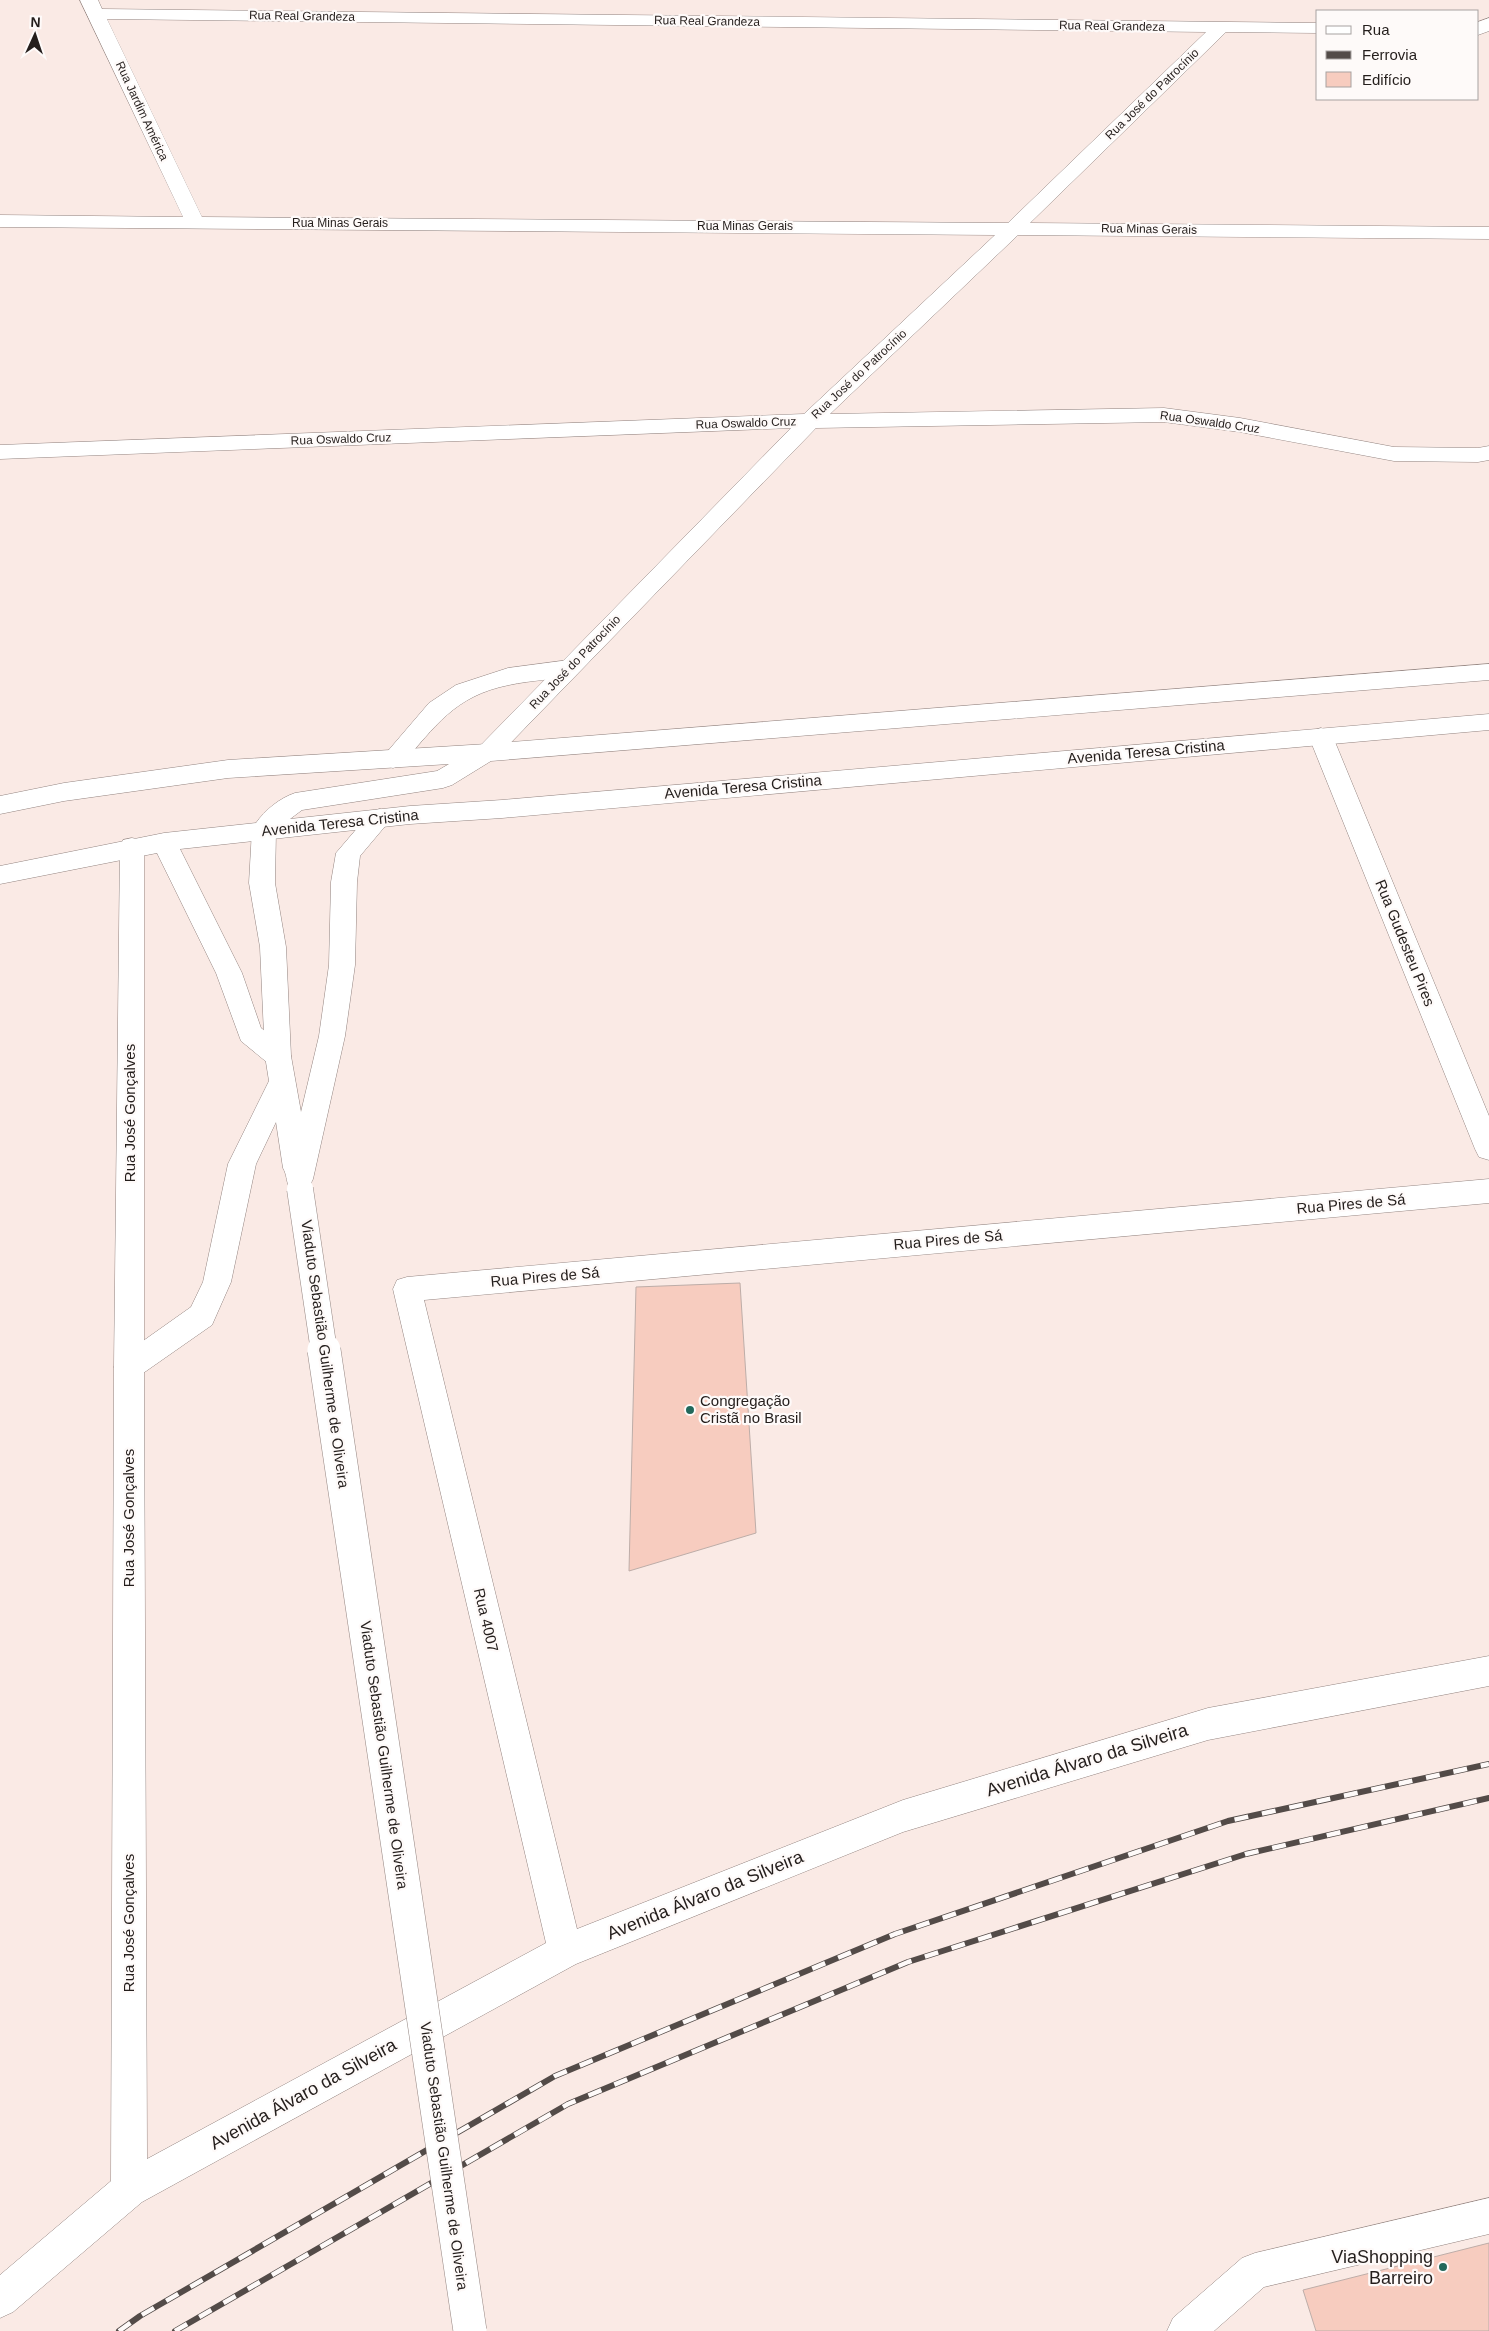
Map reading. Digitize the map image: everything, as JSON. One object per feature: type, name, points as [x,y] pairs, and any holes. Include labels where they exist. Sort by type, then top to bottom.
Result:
[{"type":"street","points":[[511,19],[542,4]]},
{"type":"street","name":"Rua Real Grandeza","points":[[93,7],[511,19],[1316,28]]},
{"type":"street","name":"Rua Jardim América","points":[[93,7],[195,222]]},
{"type":"street","name":"Rua José do Patrocínio","points":[[487,753],[810,421],[1221,28]]},
{"type":"street","name":"Rua Minas Gerais","points":[[0,221],[1489,233]]},
{"type":"street","name":"Rua Oswaldo Cruz","points":[[0,452],[810,421],[1164,414],[1240,424],[1394,454],[1478,455],[1489,453]]},
{"type":"street","points":[[394,759],[450,698],[483,683],[500,678],[569,668]]},
{"type":"street","points":[[0,805],[64,792],[228,769],[487,753],[1489,672]]},
{"type":"street","name":"Avenida Teresa Cristina","points":[[0,875],[164,842],[380,818],[1489,722]]},
{"type":"street","name":"Rua Gudesteu Pires","points":[[1321,737],[1489,1149]]},
{"type":"street","points":[[264,830],[270,822],[295,802],[442,779],[487,753]]},
{"type":"street","name":"Viaduto Sebastião Guilherme de Oliveira","points":[[300,1184],[333,1027],[342,964],[344,882],[348,852],[380,818]]},
{"type":"street","name":"Viaduto Sebastião Guilherme de Oliveira","points":[[264,830],[262,883],[273,947],[280,1068],[300,1184],[470,2331]]},
{"type":"street","points":[[129,1367],[202,1316],[217,1282],[242,1164],[280,1068],[250,1034],[229,973],[164,842]]},
{"type":"street","name":"Rua José Gonçalves","points":[[129,2189],[129,1367],[132,848]]},
{"type":"street","name":"Rua Pires de Sá","points":[[407,1289],[1489,1191]]},
{"type":"street","name":"Rua 4007","points":[[407,1289],[565,1951]]},
{"type":"street","name":"Avenida Álvaro da Silveira","points":[[0,2299],[129,2189],[565,1951],[902,1816],[931,1807],[1208,1724],[1489,1671]]},
{"type":"street","points":[[1186,2331],[1255,2271],[1489,2216]]},
{"type":"building","name":"Congregação Cristã no Brasil","points":[[740,1283],[756,1533],[629,1571],[636,1287]]},
{"type":"building","name":"ViaShopping Barreiro","points":[[1489,2243],[1489,2331],[1316,2331],[1303,2290]]},
{"type":"railway","points":[[119,2331],[140,2316],[555,2076],[895,1934],[1228,1821],[1489,1764]]},
{"type":"railway","points":[[175,2331],[568,2104],[908,1962],[1246,1854],[1489,1798]]},
{"type":"place","name":"Congregação Cristã no Brasil","points":[[690,1410]]},
{"type":"place","name":"ViaShopping Barreiro","points":[[1443,2267]]}]
